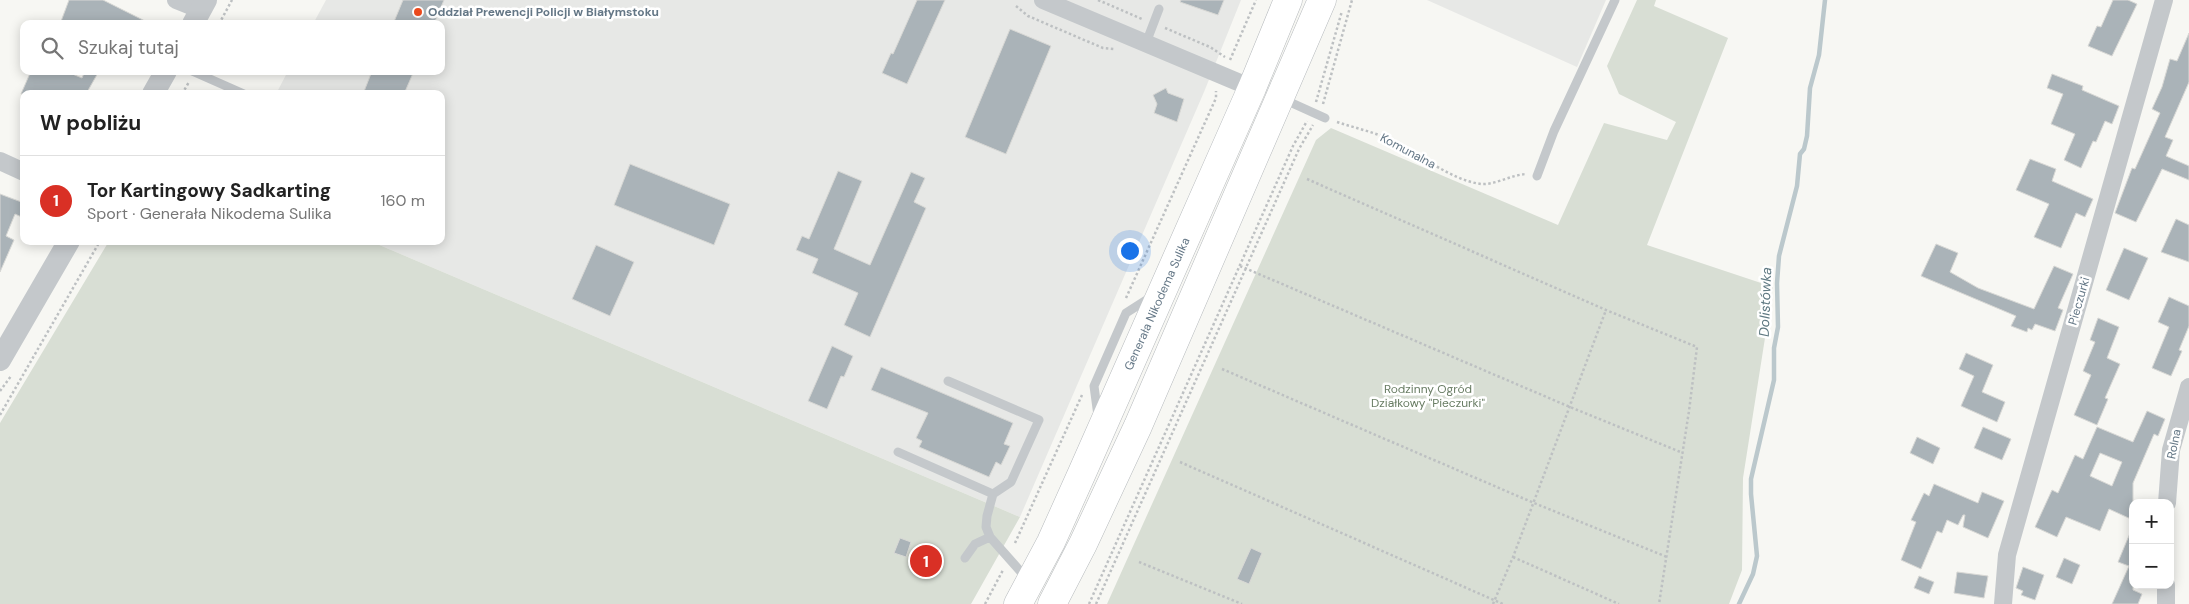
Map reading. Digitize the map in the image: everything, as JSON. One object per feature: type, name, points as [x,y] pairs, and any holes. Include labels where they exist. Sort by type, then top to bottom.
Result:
[{"type":"highway","name":"Generała Nikodema Sulika","points":[[1018,604],[1050,542],[1100,433],[1252,88],[1288,0]]},
{"type":"highway","points":[[1052,604],[1083,544],[1138,426],[1281,98],[1333,2]]},
{"type":"highway","points":[[1069,604],[1106,525],[1138,426]]},
{"type":"highway","points":[[1003,604],[1013,568],[1040,535],[1082,473]]},
{"type":"street","points":[[176,0],[200,11]]},
{"type":"street","points":[[1043,0],[1252,88]]},
{"type":"street","name":"Pieczurki","points":[[2003,604],[2007,555],[2164,0]]},
{"type":"street","points":[[156,90],[164,75]]},
{"type":"street","points":[[0,161],[20,170]]},
{"type":"street","points":[[0,360],[67,245]]},
{"type":"street","name":"Rolna","points":[[2167,499],[2171,450],[2189,387]]},
{"type":"street","points":[[2166,589],[2166,604]]},
{"type":"lane","points":[[1537,176],[1554,131],[1615,0]]},
{"type":"lane","points":[[1146,44],[1159,9]]},
{"type":"lane","points":[[191,75],[233,90]]},
{"type":"lane","points":[[1281,98],[1325,118]]},
{"type":"lane","points":[[948,382],[1039,420],[1011,482],[993,494],[986,516],[986,527],[990,537],[1013,568]]},
{"type":"lane","points":[[898,452],[993,494]]},
{"type":"lane","points":[[965,558],[975,544],[990,537]]},
{"type":"path","points":[[221,20],[232,0]]},
{"type":"path","points":[[1098,0],[1146,21]]},
{"type":"path","points":[[1160,27],[1210,47],[1230,61],[1256,0]]},
{"type":"path","points":[[1321,108],[1352,0]]},
{"type":"path","points":[[1315,104],[1333,2]]},
{"type":"path","points":[[1016,6],[1028,16],[1103,48],[1116,49]]},
{"type":"path","points":[[184,90],[191,75]]},
{"type":"path","name":"Komunalna","points":[[1325,118],[1392,140],[1434,165],[1468,181],[1483,184],[1514,175],[1527,174],[1537,176]]},
{"type":"path","points":[[1089,604],[1293,146],[1308,120]]},
{"type":"path","points":[[1096,604],[1299,148],[1315,122]]},
{"type":"path","points":[[1307,179],[1606,310],[1697,347],[1683,452],[1659,604]]},
{"type":"path","points":[[0,415],[98,245]]},
{"type":"path","points":[[1240,266],[1570,407],[1683,452]]},
{"type":"path","points":[[1494,602],[1513,558],[1606,310]]},
{"type":"path","points":[[1222,369],[1534,503],[1667,557]]},
{"type":"path","points":[[1180,462],[1494,602],[1503,604]]},
{"type":"path","points":[[1513,558],[1619,604]]},
{"type":"path","points":[[1139,562],[1242,604]]},
{"type":"path","points":[[985,604],[1013,568]]},
{"type":"shaded area","points":[[326,0],[1241,0],[1204,92],[1020,517],[379,245],[445,245],[445,90],[278,90],[286,75],[445,75],[445,20],[315,20]]},
{"type":"shaded area","points":[[1427,0],[1606,0],[1577,67]]},
{"type":"green space","name":"Rodzinny Ogród Działkowy \"Pieczurki\"","points":[[1637,0],[1656,0],[1654,6],[1728,38],[1647,245],[1773,287],[1743,478],[1742,570],[1729,604],[1107,604],[1316,140],[1331,128],[1558,225],[1604,123],[1667,140],[1676,122],[1619,94],[1607,66]]},
{"type":"green space","points":[[107,245],[379,245],[1020,517],[971,604],[0,604],[0,423]]},
{"type":"building","points":[[69,0],[103,0],[143,20],[62,20]]},
{"type":"building","name":"Oddział Prewencji Policji w Białymstoku","points":[[403,0],[444,0],[436,20],[395,20]]},
{"type":"building","points":[[917,0],[945,0],[907,84],[882,73],[891,53],[893,54]]},
{"type":"building","points":[[1181,0],[1224,0],[1218,15],[1180,2]]},
{"type":"building","points":[[2113,0],[2128,0],[2137,4],[2112,56],[2088,46],[2097,26],[2101,27]]},
{"type":"building","points":[[1010,29],[1051,46],[1006,154],[965,137]]},
{"type":"building","points":[[2189,33],[2189,82],[2165,137],[2173,140],[2166,156],[2189,166],[2189,180],[2162,169],[2136,222],[2115,213],[2132,168],[2135,169],[2160,113],[2152,109],[2162,87],[2170,59],[2177,61]]},
{"type":"building","points":[[2052,74],[2083,86],[2082,90],[2119,106],[2112,124],[2105,121],[2096,142],[2093,141],[2081,168],[2064,160],[2075,134],[2051,124],[2063,94],[2047,88]]},
{"type":"building","points":[[29,75],[75,75],[82,78],[83,75],[97,75],[88,90],[23,90]]},
{"type":"building","points":[[370,75],[412,75],[406,90],[365,90]]},
{"type":"building","points":[[1166,88],[1168,93],[1184,99],[1177,122],[1154,113],[1157,104],[1153,95]]},
{"type":"building","points":[[2030,159],[2056,169],[2052,181],[2093,199],[2085,217],[2076,213],[2061,248],[2034,237],[2049,204],[2016,190]]},
{"type":"building","points":[[630,164],[730,204],[714,245],[614,205]]},
{"type":"building","points":[[838,171],[862,181],[834,249],[870,265],[911,172],[925,178],[914,202],[926,208],[870,337],[844,325],[858,293],[812,273],[818,259],[796,250],[802,236],[809,239]]},
{"type":"building","points":[[0,194],[20,202],[20,216],[15,214],[6,236],[14,240],[0,272]]},
{"type":"building","points":[[2176,219],[2189,225],[2189,262],[2161,252]]},
{"type":"building","points":[[1936,244],[1958,253],[1950,272],[1978,288],[2034,309],[2054,266],[2073,274],[2058,308],[2063,310],[2055,331],[2035,324],[2032,330],[2028,328],[2027,332],[2011,326],[2016,316],[1921,276]]},
{"type":"building","points":[[596,245],[634,262],[610,316],[572,299]]},
{"type":"building","points":[[2124,248],[2148,258],[2129,300],[2106,290]]},
{"type":"building","points":[[2169,297],[2189,306],[2189,326],[2179,350],[2182,351],[2171,376],[2152,368],[2169,327],[2158,322]]},
{"type":"building","points":[[2098,318],[2119,327],[2107,358],[2120,364],[2105,398],[2108,399],[2097,425],[2074,415],[2091,375],[2083,371],[2095,342],[2090,340]]},
{"type":"building","points":[[832,346],[853,356],[844,377],[841,376],[827,409],[808,401]]},
{"type":"building","points":[[1966,353],[1993,365],[1982,392],[2005,402],[1997,422],[1961,406],[1974,376],[1959,369]]},
{"type":"building","points":[[881,367],[1013,423],[1004,444],[1010,446],[1001,465],[996,462],[989,477],[919,447],[922,441],[916,438],[928,413],[871,390]]},
{"type":"building","points":[[2147,411],[2165,419],[2158,436],[2154,434],[2133,483],[2133,499],[2129,499],[2129,518],[2109,509],[2100,531],[2066,517],[2057,537],[2035,527],[2052,490],[2058,493],[2075,455],[2083,459],[2097,427],[2133,442]],"holes":[[[2100,453],[2122,462],[2112,486],[2090,476]]]},
{"type":"building","points":[[1983,427],[2011,439],[2002,460],[1974,448]]},
{"type":"building","points":[[1917,437],[1940,448],[1933,464],[1910,453]]},
{"type":"building","points":[[1934,484],[1978,503],[1982,492],[2004,501],[1988,538],[1963,527],[1965,515],[1963,515],[1958,525],[1947,520],[1942,533],[1937,531],[1921,569],[1901,560],[1916,522],[1911,520],[1924,493],[1929,496]]},
{"type":"building","points":[[2129,536],[2129,566],[2118,562]]},
{"type":"building","points":[[900,538],[911,542],[906,557],[894,553]]},
{"type":"building","points":[[1251,548],[1262,553],[1249,584],[1237,579]]},
{"type":"building","points":[[2064,558],[2080,565],[2072,584],[2056,577]]},
{"type":"building","points":[[2129,566],[2129,589],[2142,594],[2138,604],[2112,604]]},
{"type":"building","points":[[2023,567],[2044,575],[2035,600],[2021,595],[2023,591],[2016,588]]},
{"type":"building","points":[[1957,572],[1988,576],[1984,598],[1954,593]]},
{"type":"building","points":[[1919,576],[1934,582],[1929,594],[1914,588]]},
{"type":"waterway","name":"Dolistówka","points":[[1739,604],[1753,574],[1757,556],[1751,479],[1774,380],[1774,348],[1778,327],[1777,283],[1779,256],[1797,186],[1800,154],[1804,149],[1807,136],[1810,88],[1819,55],[1825,0]]},
{"type":"place","name":"Oddział Prewencji Policji w Białymstoku","points":[[418,12]]},
{"type":"place","name":"Tor Kartingowy Sadkarting","points":[[926,561]]}]
